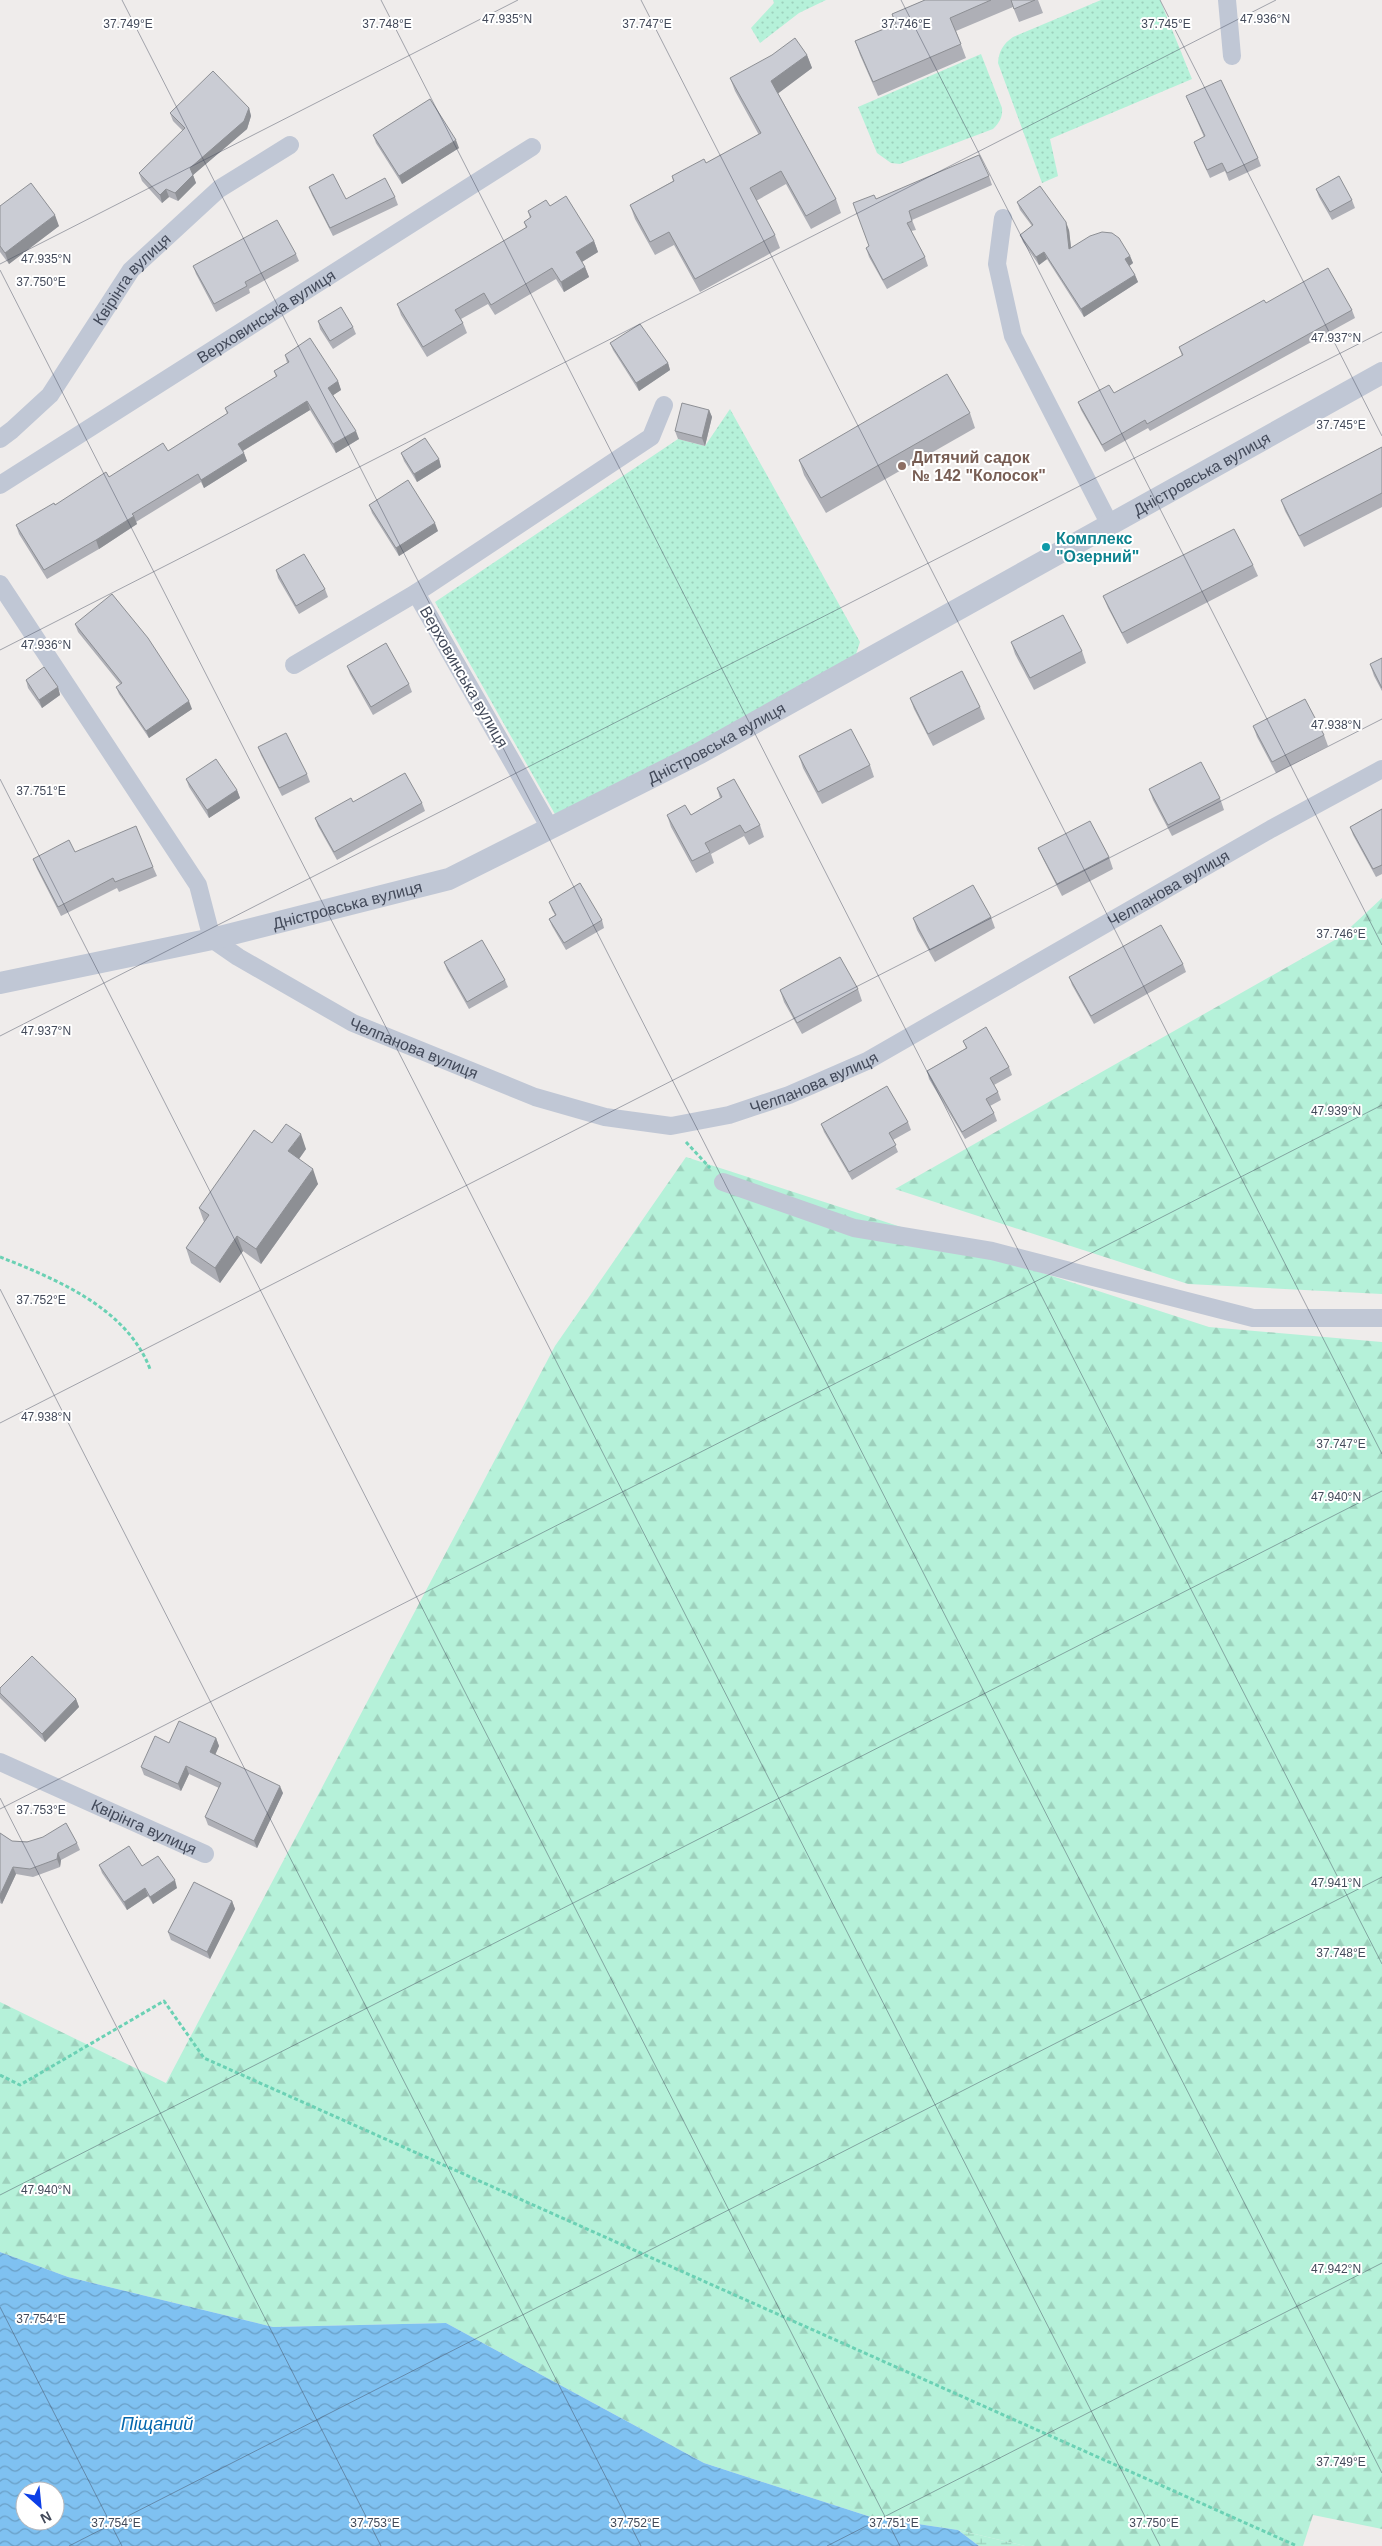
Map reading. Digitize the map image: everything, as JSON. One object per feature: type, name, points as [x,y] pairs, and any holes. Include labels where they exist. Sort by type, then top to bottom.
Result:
[{"type":"street","points":[[1227,0],[1232,56]]},
{"type":"street","name":"Квірінга вулиця","points":[[0,439],[50,395],[131,270],[219,189],[290,145]]},
{"type":"street","name":"Верховинська вулиця","points":[[0,485],[532,147]]},
{"type":"street","points":[[1003,218],[997,264],[1013,336],[1110,524]]},
{"type":"street","name":"Дністровська вулиця","points":[[0,983],[212,939],[449,878],[700,753],[1382,373]]},
{"type":"street","name":"Верховинська вулиця","points":[[550,828],[416,593],[651,437],[664,405]]},
{"type":"street","points":[[0,584],[198,885],[212,939]]},
{"type":"street","points":[[294,665],[416,593]]},
{"type":"street","name":"Челпанова вулиця","points":[[212,939],[238,958],[353,1022],[535,1097],[605,1117],[671,1126],[729,1115],[772,1101],[867,1061],[1271,829],[1382,769]]},
{"type":"street","points":[[723,1182],[854,1228],[992,1251],[1253,1318],[1382,1318]]},
{"type":"street","name":"Квірінга вулиця","points":[[0,1762],[205,1854]]},
{"type":"path","points":[[671,1126],[723,1182]]},
{"type":"path","points":[[0,1257],[34,1271],[82,1295],[125,1328],[142,1349],[150,1369]]},
{"type":"path","points":[[0,2075],[20,2085],[164,2001],[204,2058],[1297,2546]]},
{"type":"green space","points":[[773,0],[826,0],[799,13],[760,43],[751,28],[774,3]]},
{"type":"green space","points":[[1101,0],[1160,0],[1192,79],[1050,139],[1058,176],[1042,183],[998,63],[999,55],[1004,45],[1013,37]]},
{"type":"green space","points":[[981,54],[1002,108],[1000,120],[993,129],[900,164],[891,163],[877,153],[858,107]]},
{"type":"green space","points":[[730,409],[860,642],[856,654],[695,746],[556,816],[435,602],[678,439],[705,446]]},
{"type":"green space","points":[[1382,898],[1382,1294],[1188,1284],[895,1189],[1340,937]]},
{"type":"green space","points":[[686,1157],[1209,1327],[1382,1342],[1382,2529],[1313,2515],[1303,2546],[1025,2546],[958,2530],[871,2517],[704,2463],[446,2323],[273,2327],[68,2277],[0,2252],[0,2002],[166,2083],[555,1346]]},
{"type":"green space","points":[[958,2530],[1025,2546],[979,2546]]},
{"type":"water","name":"Піщаний","points":[[0,2252],[68,2277],[273,2327],[446,2323],[704,2463],[871,2517],[958,2530],[979,2546],[0,2546]]},
{"type":"building","points":[[925,0],[991,0],[950,18],[961,44],[873,82],[855,41],[896,24],[892,14]]},
{"type":"building","points":[[1011,0],[1035,0],[1014,9]]},
{"type":"building","points":[[795,38],[807,55],[771,81],[836,199],[806,216],[781,171],[750,188],[775,235],[695,279],[669,232],[650,242],[630,205],[674,181],[672,176],[704,159],[706,163],[761,133],[730,78],[772,55]]},
{"type":"building","points":[[213,71],[249,108],[244,121],[190,168],[193,175],[175,193],[166,189],[160,195],[139,173],[185,128],[170,113]]},
{"type":"building","points":[[1221,80],[1258,158],[1227,173],[1222,163],[1207,170],[1194,142],[1205,136],[1186,96]]},
{"type":"building","points":[[430,99],[456,140],[399,176],[373,135]]},
{"type":"building","points":[[979,155],[989,176],[909,211],[912,221],[907,223],[925,257],[883,280],[866,248],[869,246],[853,203],[874,195],[876,199]]},
{"type":"building","points":[[333,174],[346,199],[385,178],[395,197],[330,228],[309,187]]},
{"type":"building","points":[[1339,176],[1352,200],[1330,212],[1316,189]]},
{"type":"building","points":[[31,183],[55,215],[5,253],[0,246],[0,206]]},
{"type":"building","points":[[1040,186],[1066,222],[1069,249],[1090,236],[1102,232],[1112,233],[1119,238],[1130,256],[1125,259],[1135,275],[1081,309],[1044,252],[1036,257],[1020,235],[1033,225],[1017,202]]},
{"type":"building","points":[[566,196],[594,241],[576,252],[585,267],[561,282],[552,268],[491,305],[484,293],[455,310],[463,323],[423,347],[397,304],[527,227],[524,222],[531,217],[528,211],[546,200],[550,206]]},
{"type":"building","points":[[277,220],[296,254],[245,282],[247,286],[214,304],[193,266]]},
{"type":"building","points":[[1328,268],[1352,310],[1147,424],[1145,420],[1102,445],[1078,402],[1109,385],[1114,393],[1183,355],[1179,347],[1264,300],[1266,303]]},
{"type":"building","points":[[341,307],[353,327],[330,341],[318,321]]},
{"type":"building","points":[[640,324],[668,363],[636,383],[610,343]]},
{"type":"building","points":[[310,338],[338,381],[328,388],[356,431],[333,444],[307,401],[238,444],[244,453],[201,480],[198,474],[132,514],[134,516],[96,540],[44,570],[16,525],[54,503],[55,505],[106,472],[109,477],[163,443],[168,451],[228,413],[225,408],[277,376],[274,371],[289,362],[285,355]]},
{"type":"building","points":[[947,374],[970,413],[821,498],[799,460]]},
{"type":"building","points":[[682,403],[709,410],[702,438],[675,431]]},
{"type":"building","points":[[425,438],[439,459],[414,474],[401,453]]},
{"type":"building","points":[[1382,447],[1382,493],[1299,536],[1281,500]]},
{"type":"building","points":[[408,480],[435,523],[396,548],[369,505]]},
{"type":"building","points":[[1234,529],[1253,565],[1122,633],[1103,596]]},
{"type":"building","points":[[304,554],[325,589],[296,606],[276,570]]},
{"type":"building","points":[[112,594],[148,638],[189,701],[146,731],[116,687],[122,683],[75,624]]},
{"type":"building","points":[[1063,615],[1082,651],[1030,678],[1011,642]]},
{"type":"building","points":[[386,643],[409,684],[371,707],[347,666]]},
{"type":"building","points":[[1382,658],[1382,688],[1370,664]]},
{"type":"building","points":[[44,667],[58,687],[39,700],[26,680]]},
{"type":"building","points":[[962,671],[980,707],[928,734],[910,698]]},
{"type":"building","points":[[1305,699],[1324,735],[1272,762],[1253,726]]},
{"type":"building","points":[[851,729],[870,765],[818,792],[799,756]]},
{"type":"building","points":[[286,733],[307,774],[279,788],[258,747]]},
{"type":"building","points":[[216,759],[237,790],[207,810],[186,779]]},
{"type":"building","points":[[1201,762],[1220,798],[1168,825],[1149,789]]},
{"type":"building","points":[[405,773],[422,803],[334,852],[315,818],[351,798],[353,802]]},
{"type":"building","points":[[734,779],[760,825],[745,833],[740,825],[705,843],[710,852],[692,861],[667,815],[685,805],[691,815],[722,797],[717,788]]},
{"type":"building","points":[[1382,809],[1382,865],[1373,869],[1350,827]]},
{"type":"building","points":[[1090,821],[1109,857],[1057,884],[1038,848]]},
{"type":"building","points":[[136,826],[153,867],[115,882],[113,878],[58,907],[33,859],[69,840],[75,852]]},
{"type":"building","points":[[580,883],[602,920],[564,943],[549,919],[556,915],[549,902]]},
{"type":"building","points":[[973,885],[991,917],[930,950],[913,918]]},
{"type":"building","points":[[1161,925],[1183,964],[1091,1016],[1069,977]]},
{"type":"building","points":[[482,940],[505,980],[467,1002],[444,962]]},
{"type":"building","points":[[840,957],[858,989],[797,1023],[780,990]]},
{"type":"building","points":[[986,1027],[1009,1067],[990,1078],[998,1092],[986,1099],[994,1113],[962,1132],[927,1071],[967,1048],[963,1041]]},
{"type":"building","points":[[887,1086],[908,1122],[889,1133],[896,1145],[849,1172],[821,1124]]},
{"type":"building","points":[[286,1124],[301,1134],[288,1151],[313,1169],[256,1249],[237,1236],[215,1268],[186,1248],[209,1215],[199,1208],[254,1130],[272,1143]]},
{"type":"building","points":[[32,1656],[76,1699],[42,1734],[0,1693],[0,1688]]},
{"type":"building","points":[[179,1721],[216,1738],[210,1752],[280,1786],[254,1841],[205,1817],[221,1783],[186,1766],[178,1784],[141,1767],[155,1736],[169,1743]]},
{"type":"building","points":[[66,1823],[77,1843],[58,1853],[57,1859],[30,1869],[13,1867],[0,1895],[0,1833],[12,1841],[27,1842],[43,1837]]},
{"type":"building","points":[[129,1846],[142,1866],[158,1856],[175,1880],[150,1897],[145,1888],[124,1902],[99,1865]]},
{"type":"building","points":[[194,1882],[232,1901],[207,1952],[168,1932]]},
{"type":"place","name":"Дитячий садок № 142 \"Колосок\"","points":[[902,466]]},
{"type":"place","name":"Комплекс \"Озерний\"","points":[[1046,547]]}]
